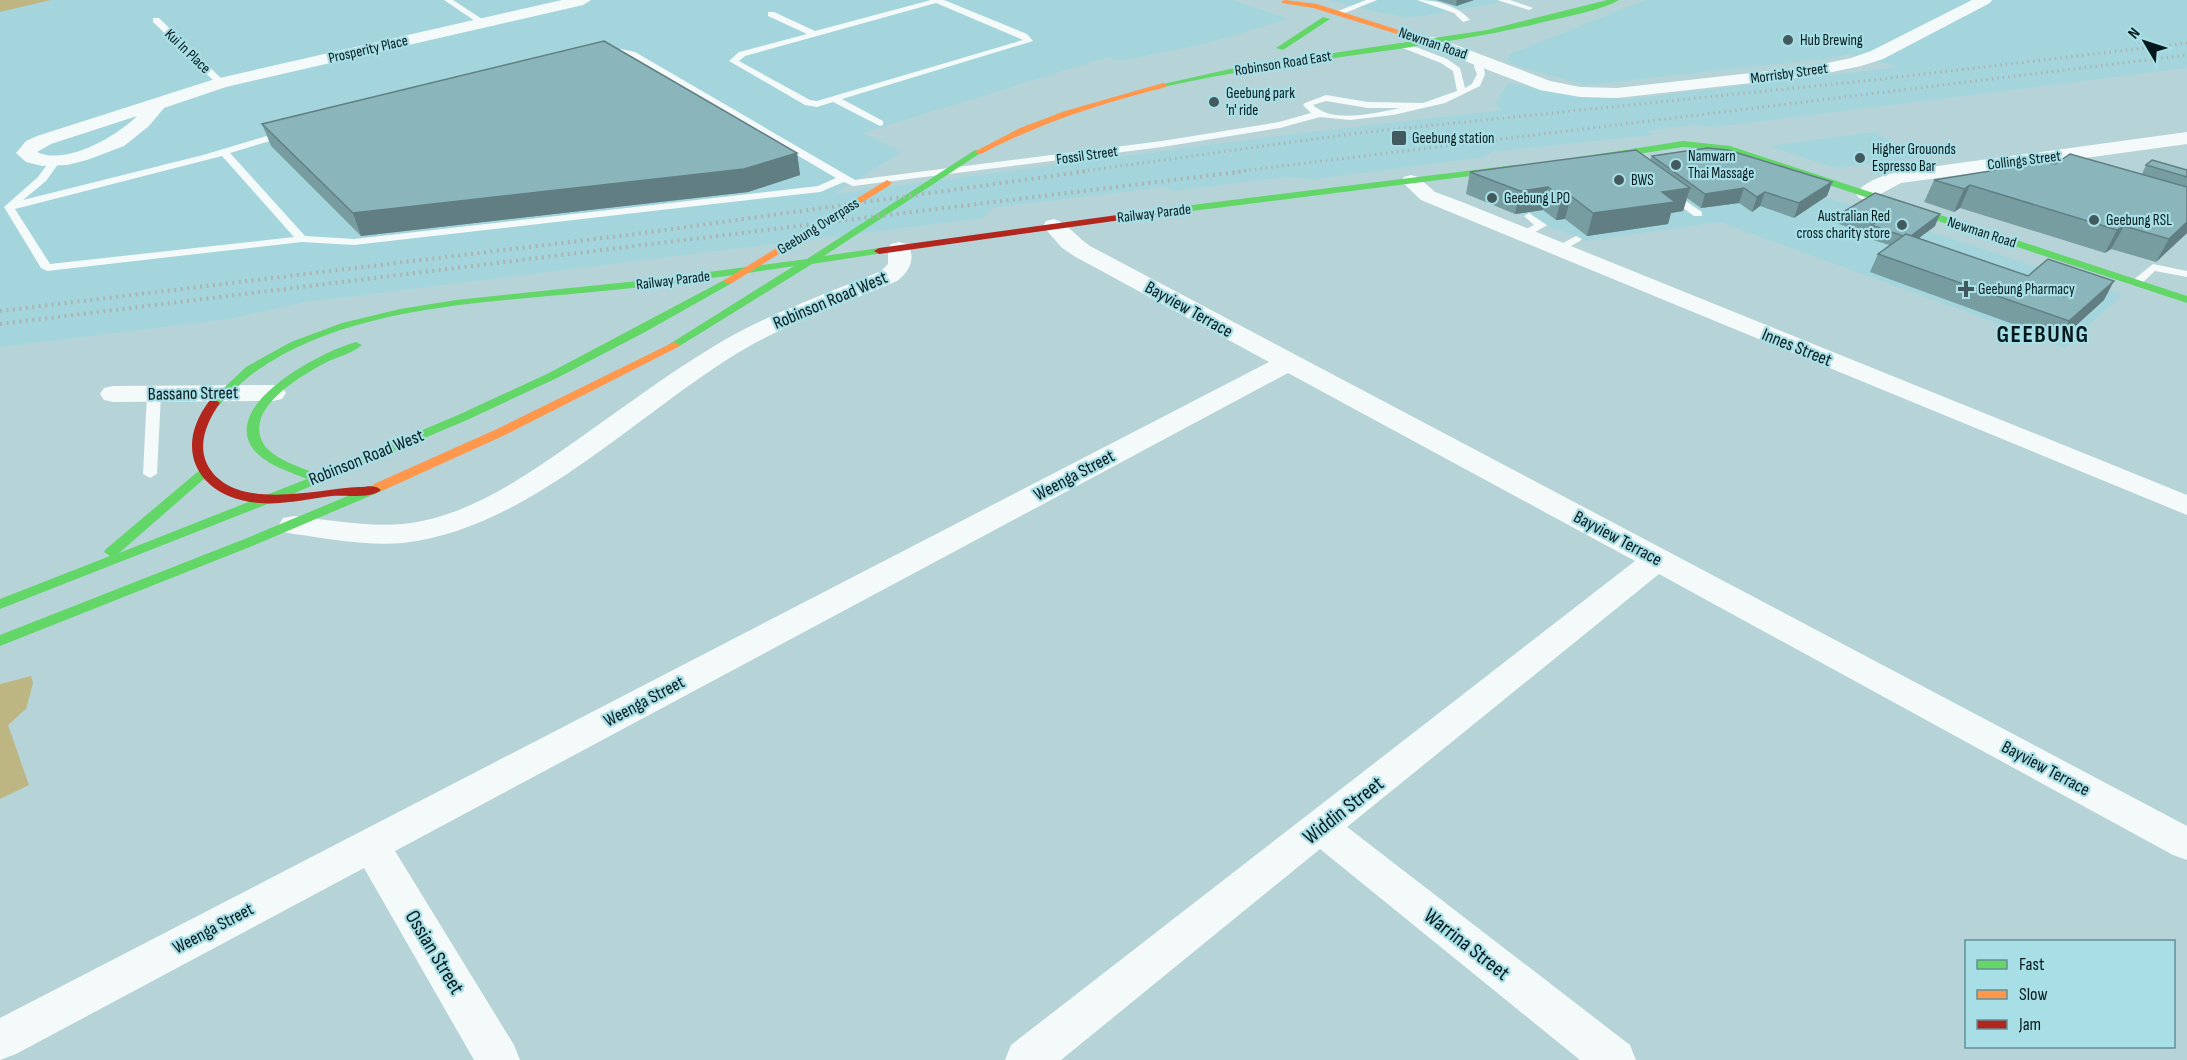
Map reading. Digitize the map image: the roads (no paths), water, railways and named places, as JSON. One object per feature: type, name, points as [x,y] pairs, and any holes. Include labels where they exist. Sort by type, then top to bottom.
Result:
[{"type":"main road","name":"Robinson Road East","points":[[1366,35],[1396,30],[1427,33],[1549,19],[1615,0]]},
{"type":"main road","name":"Newman Road","points":[[1280,1],[1332,16],[1396,30]]},
{"type":"main road","points":[[1504,3],[1546,4]]},
{"type":"main road","points":[[1446,23],[1462,15],[1484,16]]},
{"type":"main road","name":"Newman Road","points":[[1332,16],[1366,35],[1403,45]]},
{"type":"main road","name":"Robinson Road East","points":[[1313,43],[1275,49],[1332,16]]},
{"type":"main road","name":"Robinson Road East","points":[[961,161],[1037,123],[1123,94],[1213,74],[1403,45],[1427,33]]},
{"type":"main road","name":"Newman Road","points":[[1617,155],[1673,145],[1707,145],[1738,151],[2187,300]]},
{"type":"main road","points":[[1582,159],[1617,155]]},
{"type":"main road","name":"Geebung Overpass","points":[[721,286],[930,157]]},
{"type":"main road","name":"Geebung Overpass","points":[[784,278],[961,161]]},
{"type":"main road","name":"Railway Parade","points":[[206,472],[197,454],[198,432],[211,406],[247,373],[290,347],[356,323],[407,311],[602,288],[1054,226],[1524,166]]},
{"type":"main road","name":"Robinson Road West","points":[[0,641],[294,525],[506,431],[667,349],[784,278]]},
{"type":"main road","name":"Robinson Road West","points":[[0,604],[419,436],[653,325],[721,286]]},
{"type":"main road","name":"Railway Parade","points":[[467,316],[602,288]]},
{"type":"main road","points":[[316,478],[279,468],[261,455],[254,446],[251,431],[254,415],[284,381],[309,365],[371,340]]},
{"type":"main road","points":[[97,566],[149,518],[206,472],[228,490],[262,500],[282,501],[332,492],[374,490]]},
{"type":"street","name":"Prosperity Place","points":[[156,105],[150,115],[112,145],[82,156],[56,160],[31,158],[26,153],[33,145],[44,140],[221,83],[583,0]]},
{"type":"street","name":"Morrisby Street","points":[[1580,92],[1640,92],[1813,71],[1855,62],[1877,55],[1984,0]]},
{"type":"street","name":"Newman Road","points":[[1427,33],[1479,60],[1533,81],[1580,92]]},
{"type":"street","name":"Collings Street","points":[[1866,194],[1889,180],[1901,177],[2187,138]]},
{"type":"street","points":[[2134,145],[2177,157]]},
{"type":"street","name":"Innes Street","points":[[1412,181],[1437,200],[1526,226],[2187,506]]},
{"type":"street","name":"Bayview Terrace","points":[[1054,226],[1068,242],[1082,251],[1287,363],[1658,559],[2187,844]]},
{"type":"street","name":"Robinson Road West","points":[[294,525],[360,532],[402,533],[450,523],[481,512],[532,484],[719,354],[757,332],[808,308],[890,276],[900,267],[899,249]]},
{"type":"street","name":"Weenga Street","points":[[0,1040],[1287,363]]},
{"type":"street","name":"Bassano Street","points":[[113,394],[273,393]]},
{"type":"street","name":"Widdin Street","points":[[1027,1060],[1658,559]]},
{"type":"street","name":"Warrina Street","points":[[1320,827],[1614,1060]]},
{"type":"street","name":"Ossian Street","points":[[371,845],[498,1060]]},
{"type":"lane","points":[[448,0],[484,23]]},
{"type":"lane","points":[[939,0],[1024,36],[1029,41],[818,104],[808,103],[733,61],[742,54],[939,0]]},
{"type":"lane","points":[[1332,16],[1373,0]]},
{"type":"lane","points":[[1421,0],[1462,15]]},
{"type":"lane","points":[[1432,3],[1442,0]]},
{"type":"lane","points":[[771,14],[814,34]]},
{"type":"lane","name":"Kui In Place","points":[[156,20],[221,83]]},
{"type":"lane","points":[[1403,45],[1451,65],[1459,74],[1462,93]]},
{"type":"lane","points":[[590,59],[627,52],[849,181]]},
{"type":"lane","name":"Fossil Street","points":[[9,207],[47,268],[302,239],[354,242],[820,189],[849,181],[1151,146],[1271,127],[1319,114],[1354,117],[1407,111],[1442,101],[1476,86],[1480,81],[1479,60]]},
{"type":"lane","name":"Fossil Street","points":[[1319,114],[1310,109],[1308,105],[1326,98],[1368,105],[1422,106]]},
{"type":"lane","points":[[836,100],[880,123]]},
{"type":"lane","points":[[9,207],[301,130]]},
{"type":"lane","points":[[223,151],[302,239]]},
{"type":"lane","points":[[1617,155],[1631,165]]},
{"type":"lane","points":[[9,207],[42,179],[56,160]]},
{"type":"lane","points":[[2024,160],[2052,168]]},
{"type":"lane","points":[[1664,189],[1698,214]]},
{"type":"lane","points":[[2136,283],[2153,267],[2187,274]]},
{"type":"lane","points":[[150,474],[154,446],[151,414],[154,394]]},
{"type":"railway","points":[[1077,172],[1358,133],[1873,80],[2187,43]]},
{"type":"railway","points":[[1233,172],[2187,55]]},
{"type":"railway","points":[[0,311],[636,234],[1088,171]]},
{"type":"railway","points":[[0,324],[1246,171]]},
{"type":"place","name":"Hub Brewing","points":[[1788,40]]},
{"type":"place","name":"Geebung park 'n' ride","points":[[1214,102]]},
{"type":"place","name":"Geebung station","points":[[1399,138]]},
{"type":"place","name":"Higher Grouonds Espresso Bar","points":[[1860,158]]},
{"type":"place","name":"Namwarn Thai Massage","points":[[1676,165]]},
{"type":"place","name":"BWS","points":[[1619,180]]},
{"type":"place","name":"Geebung LPO","points":[[1492,198]]},
{"type":"place","name":"Geebung RSL","points":[[2094,220]]},
{"type":"place","name":"Australian Red cross charity store","points":[[1902,225]]},
{"type":"place","name":"Geebung Pharmacy","points":[[1966,289]]},
{"type":"district","name":"GEEBUNG","points":[[2043,334]]}]
